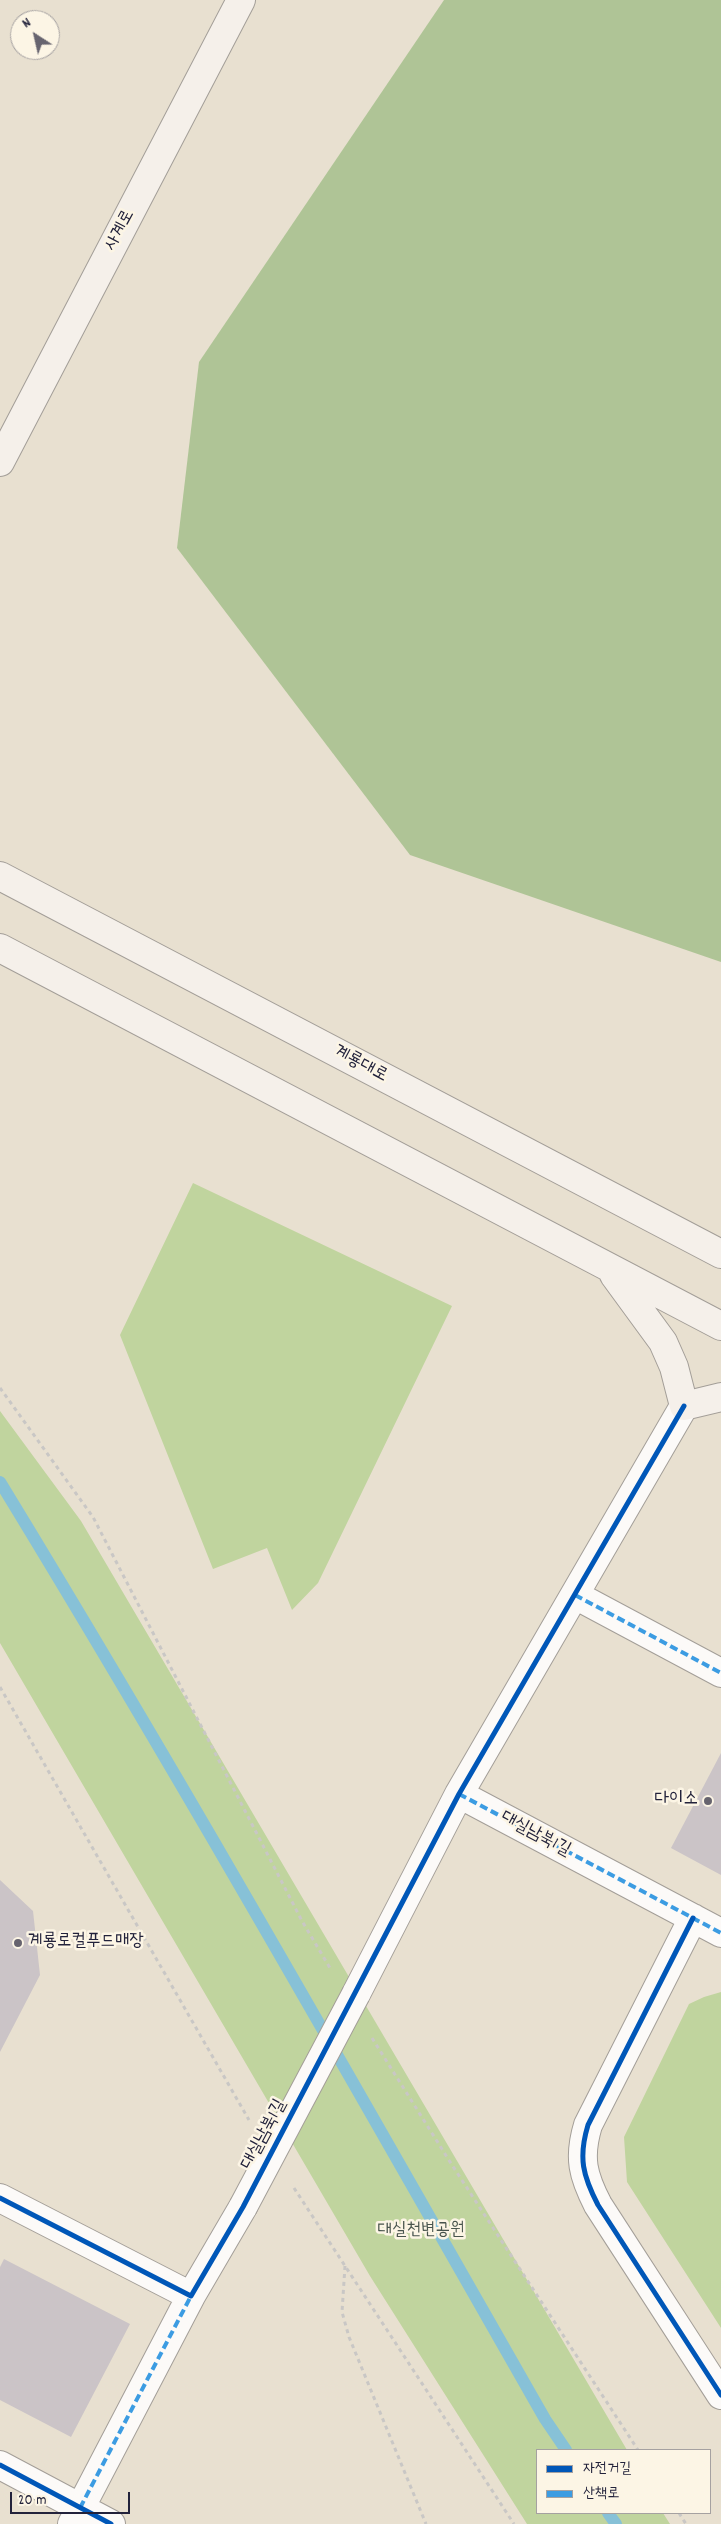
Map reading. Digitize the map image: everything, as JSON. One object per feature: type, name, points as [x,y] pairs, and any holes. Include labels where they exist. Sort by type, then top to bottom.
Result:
[{"type":"main road","name":"사계로","points":[[0,462],[241,0]]},
{"type":"main road","name":"계룡대로","points":[[0,876],[721,1254]]},
{"type":"main road","points":[[0,948],[721,1326]]},
{"type":"main road","points":[[610,1269],[663,1342],[674,1367],[684,1406],[721,1397]]},
{"type":"street","points":[[459,1794],[684,1406]]},
{"type":"street","points":[[575,1595],[721,1672]]},
{"type":"street","name":"대실남북1길","points":[[76,2516],[191,2296],[243,2206],[356,1994],[459,1794],[721,1933]]},
{"type":"street","points":[[693,1918],[588,2125],[582,2144],[582,2164],[588,2184],[598,2205],[721,2395]]},
{"type":"street","points":[[0,2198],[191,2296]]},
{"type":"street","points":[[0,2465],[76,2516],[111,2524]]},
{"type":"path","points":[[0,1388],[93,1517],[302,1921],[332,1971]]},
{"type":"path","points":[[0,1687],[223,2077],[254,2127]]},
{"type":"path","points":[[372,2037],[452,2165],[637,2449]]},
{"type":"path","points":[[291,2184],[514,2524]]},
{"type":"path","points":[[345,2265],[342,2312],[349,2337],[426,2524]]},
{"type":"green space","points":[[444,0],[721,0],[721,962],[410,855],[177,548],[199,362]]},
{"type":"green space","points":[[193,1183],[452,1306],[318,1583],[292,1610],[267,1548],[213,1569],[120,1335]]},
{"type":"green space","name":"대실천변공원","points":[[0,1411],[81,1521],[626,2449],[536,2449],[536,2514],[664,2514],[670,2524],[527,2524],[370,2276],[0,1643]]},
{"type":"green space","points":[[721,1992],[721,2328],[627,2182],[624,2137],[689,2004]]},
{"type":"building","name":"다이소","points":[[721,1753],[721,1875],[671,1848]]},
{"type":"building","name":"계룡로컬푸드매장","points":[[0,1880],[33,1911],[40,1975],[0,2052]]},
{"type":"building","points":[[4,2259],[130,2324],[71,2437],[0,2400],[0,2267]]},
{"type":"waterway","points":[[0,1482],[208,1831],[545,2419],[565,2449]]},
{"type":"waterway","points":[[609,2514],[616,2524]]},
{"type":"marked path","points":[[575,1595],[721,1673]]},
{"type":"marked path","points":[[459,1794],[721,1933]]},
{"type":"marked path","points":[[80,2508],[191,2296]]},
{"type":"cycle path","points":[[0,2198],[191,2296],[243,2207],[459,1794],[684,1406]]},
{"type":"cycle path","points":[[693,1918],[588,2125],[583,2147],[583,2157],[586,2176],[598,2205],[721,2395]]},
{"type":"cycle path","points":[[0,2465],[111,2524]]},
{"type":"place","name":"다이소","points":[[708,1801]]},
{"type":"place","name":"계룡로컬푸드매장","points":[[18,1943]]}]
